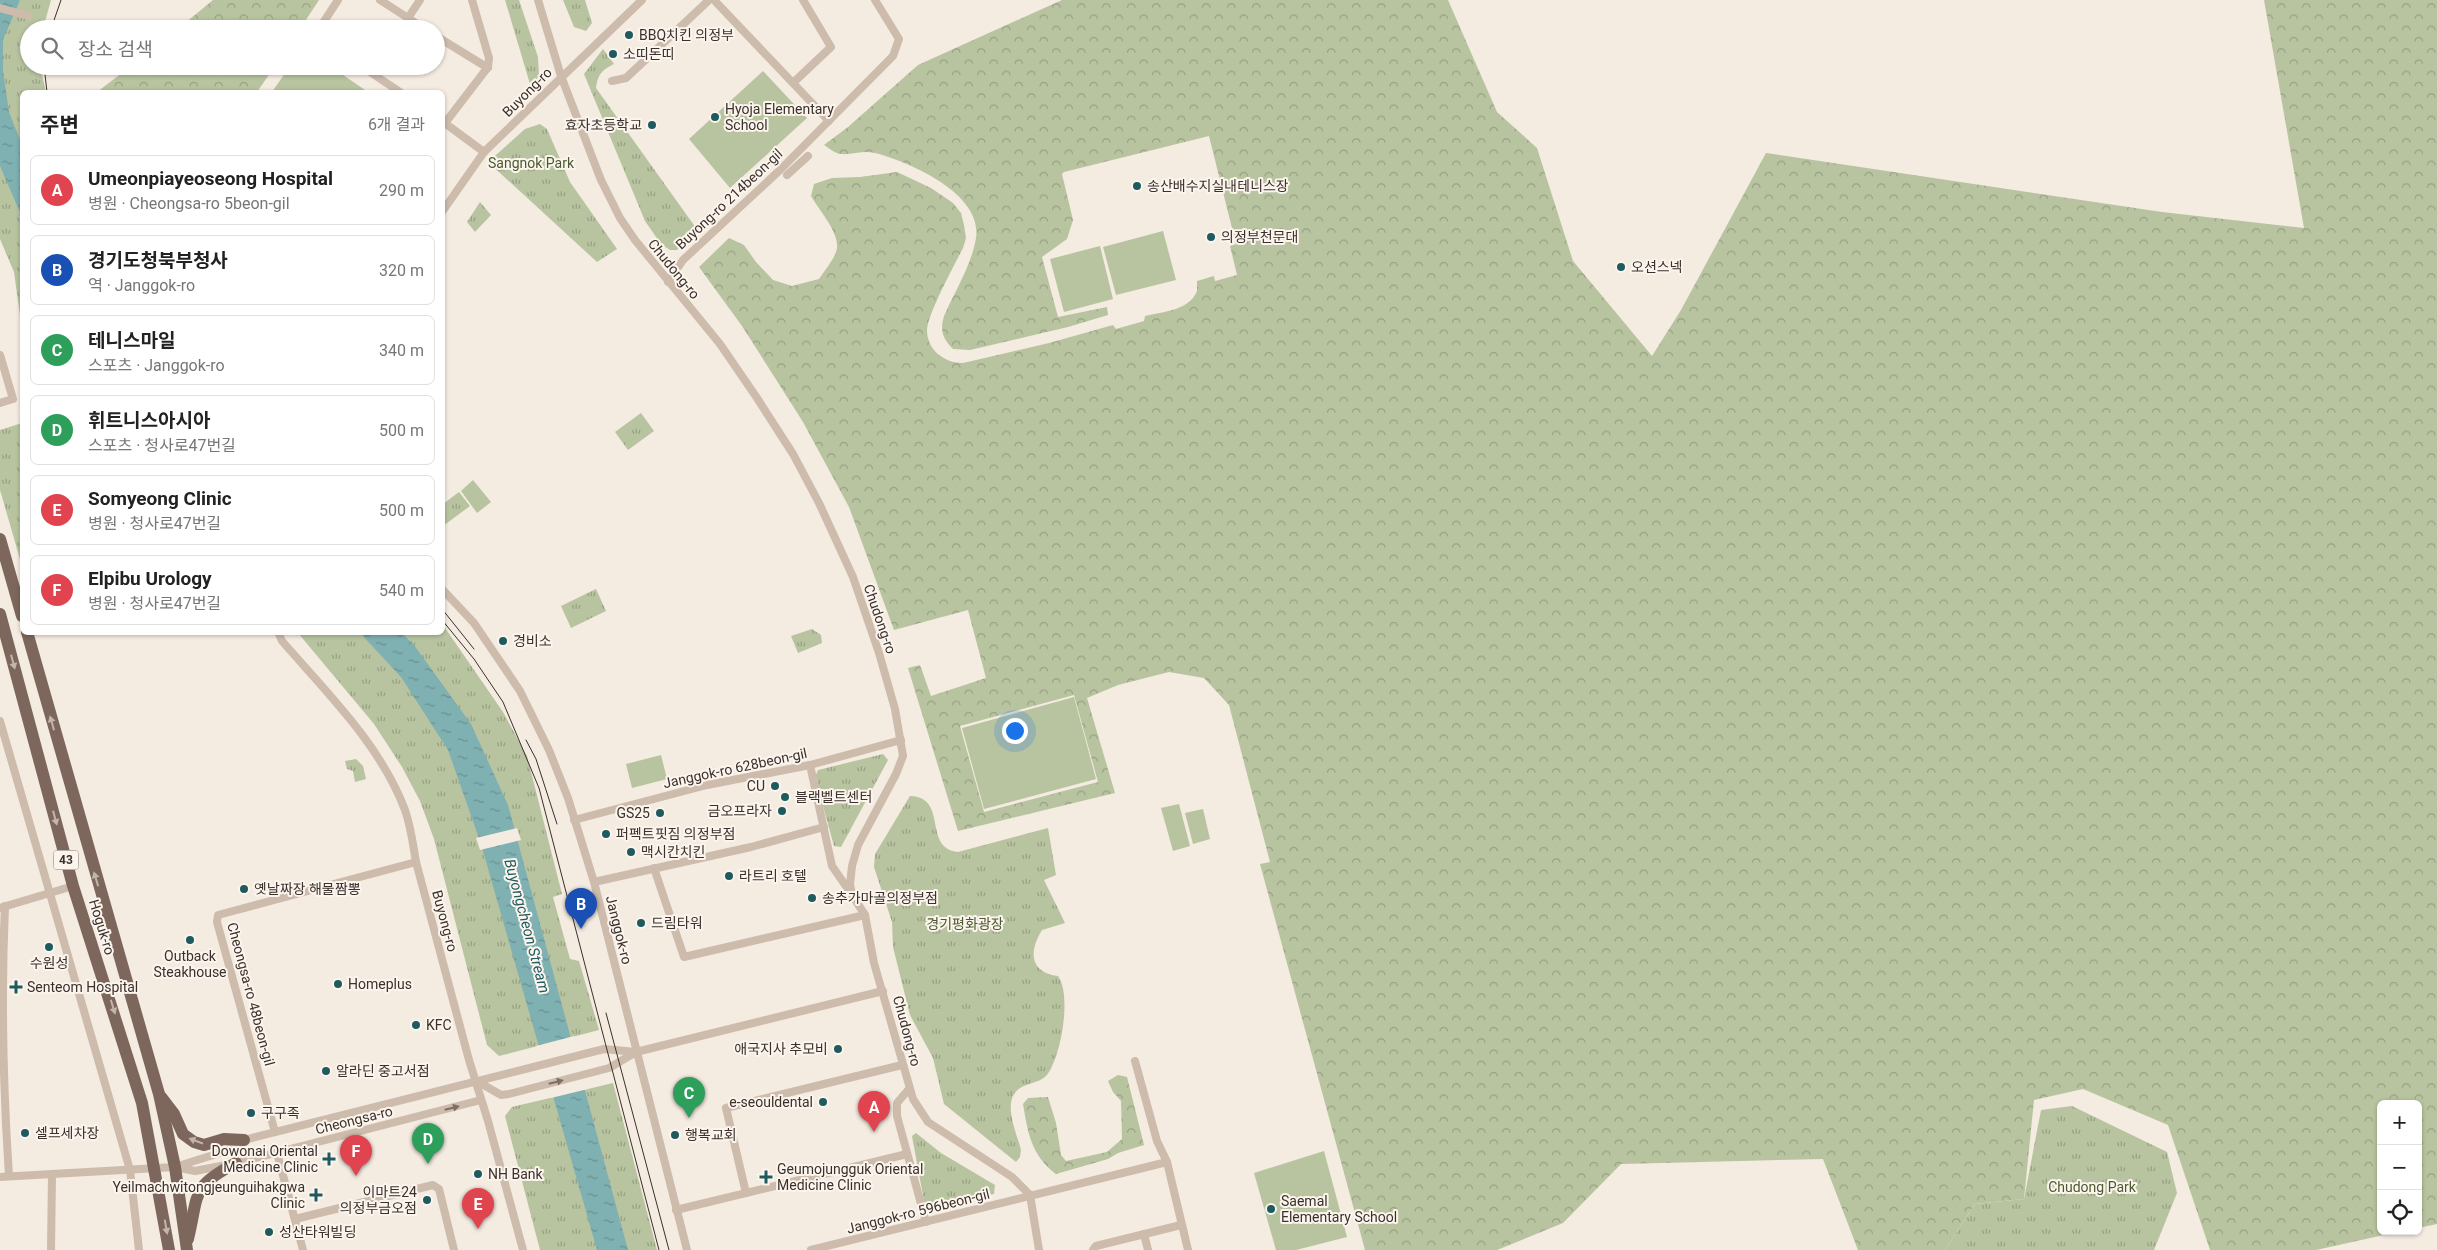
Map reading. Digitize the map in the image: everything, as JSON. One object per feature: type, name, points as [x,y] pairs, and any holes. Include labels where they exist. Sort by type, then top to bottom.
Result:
[{"type":"main road","points":[[0,539],[20,609]]},
{"type":"main road","name":"Hoguk-ro","points":[[0,614],[73,886],[142,1103],[170,1250]]},
{"type":"main road","name":"Hoguk-ro","points":[[28,635],[158,1094],[175,1167],[190,1249]]},
{"type":"main road","name":"Hoguk-ro","points":[[158,1094],[174,1114],[183,1134],[194,1142],[204,1145],[224,1140],[244,1140]]},
{"type":"main road","points":[[190,1249],[195,1200],[201,1188],[210,1177],[236,1163]]},
{"type":"street","points":[[325,20],[338,0]]},
{"type":"street","points":[[380,0],[411,20]]},
{"type":"street","points":[[408,18],[420,0]]},
{"type":"street","points":[[445,121],[488,68],[489,58],[472,0]]},
{"type":"street","name":"Chudong-ro","points":[[538,0],[561,76],[600,180],[620,218],[668,282],[720,344],[757,398],[793,454],[819,503],[853,577],[879,653],[901,740],[903,756],[900,766],[858,846],[852,866],[850,884],[852,895],[865,915],[874,963],[902,1065],[920,1113],[928,1122],[1012,1177],[1030,1196]]},
{"type":"street","name":"Buyong-ro","points":[[445,208],[484,152],[642,0]]},
{"type":"street","points":[[612,81],[626,78],[709,0]]},
{"type":"street","points":[[714,0],[829,121]]},
{"type":"street","points":[[794,82],[831,47],[803,0]]},
{"type":"street","name":"Buyong-ro 214beon-gil","points":[[668,282],[683,260],[780,170],[893,56],[899,39],[875,0]]},
{"type":"street","points":[[0,8],[29,16]]},
{"type":"street","points":[[445,42],[488,68]]},
{"type":"street","points":[[374,75],[397,90]]},
{"type":"street","points":[[445,123],[484,152]]},
{"type":"street","points":[[787,174],[808,156]]},
{"type":"street","points":[[0,355],[13,399]]},
{"type":"street","points":[[0,403],[20,397]]},
{"type":"street","name":"Janggok-ro","points":[[445,592],[474,622],[520,691],[549,750],[568,798],[594,882],[687,1250]]},
{"type":"street","name":"Buyong-ro","points":[[279,635],[282,641],[350,718],[384,769],[404,809],[412,833],[416,862],[523,1250]]},
{"type":"street","points":[[0,720],[130,1170],[140,1250]]},
{"type":"street","name":"Janggok-ro 628beon-gil","points":[[574,820],[707,784],[810,765],[901,740]]},
{"type":"street","points":[[810,765],[832,866],[852,895]]},
{"type":"street","points":[[594,882],[751,847],[824,827]]},
{"type":"street","name":"Cheongsa-ro 48beon-gil","points":[[275,1132],[217,922],[218,915],[416,862]]},
{"type":"street","points":[[654,868],[684,957],[865,915]]},
{"type":"street","points":[[10,1176],[4,1113],[2,907],[73,886]]},
{"type":"street","points":[[475,1080],[501,1096],[609,1068],[636,1052],[883,991]]},
{"type":"street","name":"Cheongsa-ro","points":[[0,1176],[175,1167],[226,1151],[244,1140],[475,1080],[604,1049],[636,1052]]},
{"type":"street","points":[[1135,1061],[1157,1141],[1167,1162],[1188,1250]]},
{"type":"street","points":[[746,1193],[726,1108],[902,1065]]},
{"type":"street","points":[[910,1089],[897,1103],[897,1116],[926,1222]]},
{"type":"street","name":"Cheongsa-ro","points":[[175,1167],[195,1171],[236,1163],[481,1100]]},
{"type":"street","points":[[278,1153],[303,1250]]},
{"type":"street","points":[[676,1210],[907,1154]]},
{"type":"street","name":"Janggok-ro 596beon-gil","points":[[811,1250],[1167,1162]]},
{"type":"street","points":[[51,1250],[52,1174]]},
{"type":"street","points":[[295,1219],[433,1185],[439,1189],[454,1250]]},
{"type":"street","points":[[1030,1196],[1039,1250]]},
{"type":"street","points":[[1093,1250],[1096,1246],[1181,1225]]},
{"type":"street","points":[[1144,1234],[1148,1250]]},
{"type":"green space","points":[[0,0],[51,0],[45,20],[20,20],[20,75],[42,75],[46,90],[20,90],[20,315],[14,272],[0,239]]},
{"type":"green space","points":[[213,0],[319,0],[306,20],[189,20]]},
{"type":"green space","points":[[505,0],[519,0],[538,57],[539,77],[530,84]]},
{"type":"green space","points":[[563,0],[585,0],[592,23],[586,31],[574,27]]},
{"type":"green space","points":[[1062,0],[1448,0],[1497,112],[1537,148],[1573,261],[1652,356],[1681,310],[1766,153],[2162,212],[2304,228],[2264,0],[2437,0],[2437,1224],[2422,1227],[2422,1100],[2377,1100],[2377,1235],[2384,1235],[2316,1250],[2210,1250],[2168,1125],[2083,1089],[2034,1100],[2024,1199],[1975,1204],[1945,1250],[1858,1250],[1823,1159],[1621,1164],[1563,1223],[1497,1250],[1365,1250],[1260,864],[1270,862],[1229,705],[1204,678],[1169,672],[1118,685],[1087,698],[1115,793],[958,831],[908,668],[920,665],[931,696],[986,678],[968,610],[894,630],[849,507],[803,422],[742,326],[699,267],[729,238],[744,245],[756,262],[773,280],[792,286],[819,279],[835,255],[837,242],[832,228],[811,196],[814,184],[832,178],[860,177],[897,172],[931,188],[953,203],[961,213],[964,225],[966,238],[963,248],[936,301],[928,322],[927,330],[930,344],[943,358],[963,363],[1049,343],[1113,325],[1116,329],[1144,321],[1145,316],[1182,306],[1197,291],[1197,281],[1214,276],[1215,281],[1237,275],[1230,246],[1236,244],[1209,136],[1064,172],[1062,174],[1073,220],[1067,239],[1042,257],[1058,317],[1107,307],[1108,315],[1068,327],[970,350],[953,349],[944,337],[942,326],[944,316],[967,268],[974,248],[976,238],[975,222],[968,207],[941,182],[907,164],[871,152],[839,154],[824,145],[848,127],[918,65]],"holes":[[[1074,695],[1098,782],[984,812],[960,726]]]},
{"type":"green space","points":[[603,49],[614,64],[601,73],[596,88],[696,228],[677,250],[670,250],[661,244],[645,221],[584,74]]},
{"type":"green space","points":[[763,71],[807,118],[730,188],[689,139]]},
{"type":"green space","points":[[119,75],[269,75],[258,90],[100,90]]},
{"type":"green space","points":[[284,75],[343,75],[365,90],[273,90]]},
{"type":"green space","name":"Sangnok Park","points":[[540,124],[547,129],[570,182],[617,249],[597,262],[488,162],[525,129]]},
{"type":"green space","points":[[480,202],[491,215],[475,232],[467,222]]},
{"type":"green space","points":[[1163,231],[1176,280],[1116,295],[1103,247]]},
{"type":"green space","points":[[1100,246],[1113,299],[1064,312],[1050,259]]},
{"type":"green space","points":[[641,413],[654,431],[628,450],[615,432]]},
{"type":"green space","points":[[20,424],[20,559],[0,490],[0,430]]},
{"type":"green space","points":[[473,480],[491,502],[477,513],[461,491]]},
{"type":"green space","points":[[459,492],[470,506],[445,525],[445,502]]},
{"type":"green space","points":[[596,589],[606,611],[571,628],[561,606]]},
{"type":"green space","points":[[445,628],[503,712],[527,756],[562,894],[553,897],[570,959],[579,961],[599,1030],[499,1056],[487,1045],[434,839],[420,801],[402,767],[374,724],[300,635],[445,635]]},
{"type":"green space","points":[[812,629],[821,635],[822,643],[798,653],[791,636]]},
{"type":"green space","points":[[1074,697],[1096,779],[984,809],[962,728]]},
{"type":"green space","points":[[883,754],[888,760],[841,847],[834,846],[815,777],[818,770]]},
{"type":"green space","points":[[661,755],[667,779],[632,788],[626,764]]},
{"type":"green space","points":[[356,759],[363,766],[366,779],[355,782],[353,771],[347,769],[345,761]]},
{"type":"green space","name":"경기평화광장","points":[[910,796],[922,799],[929,805],[941,842],[947,848],[958,852],[1048,828],[1056,875],[1044,880],[1065,923],[1042,930],[1035,945],[1034,959],[1041,970],[1058,976],[1062,985],[1064,997],[1063,1026],[1057,1055],[1047,1075],[1021,1087],[1014,1094],[1011,1114],[1021,1150],[1020,1157],[1016,1162],[944,1104],[933,1058],[910,1015],[893,947],[892,922],[874,867],[875,854]]},
{"type":"green space","points":[[1179,804],[1190,846],[1173,851],[1161,808]]},
{"type":"green space","points":[[1203,809],[1210,839],[1193,844],[1185,813]]},
{"type":"green space","points":[[1118,1075],[1127,1077],[1144,1145],[1118,1153],[1108,1159],[1056,1174],[1041,1159],[1032,1143],[1023,1104],[1028,1098],[1048,1097],[1056,1123],[1061,1155],[1066,1161],[1107,1152],[1122,1139],[1121,1101],[1113,1092],[1108,1081]]},
{"type":"green space","points":[[613,1083],[657,1250],[540,1250],[505,1116],[512,1107]]},
{"type":"green space","name":"Chudong Park","points":[[2072,1106],[2167,1152],[2177,1193],[2154,1250],[1945,1250],[1975,1204],[2024,1199],[2041,1110]]},
{"type":"green space","points":[[916,1133],[941,1153],[995,1185],[994,1194],[928,1206],[924,1201],[912,1136]]},
{"type":"green space","points":[[1324,1151],[1347,1237],[1296,1250],[1276,1250],[1254,1173]]},
{"type":"water","points":[[0,0],[20,0],[3,40],[3,70],[9,112],[20,140],[20,212],[0,166]]},
{"type":"water","name":"Buyongcheon Stream","points":[[362,635],[404,635],[414,645],[471,724],[508,805],[628,1250],[597,1250],[481,844],[448,750],[401,677]]},
{"type":"pier","points":[[517,828],[521,840],[480,850],[476,838]]},
{"type":"pier","points":[[574,1036],[588,1089],[551,1098],[536,1046]]},
{"type":"tram line","points":[[54,20],[61,0]]},
{"type":"tram line","points":[[45,75],[47,90]]},
{"type":"tram line","points":[[445,613],[474,649]]},
{"type":"tram line","points":[[445,624],[474,659],[503,702],[539,788],[659,1250]]},
{"type":"tram line","points":[[526,740],[536,759],[557,824]]},
{"type":"tram line","points":[[606,1013],[669,1250]]},
{"type":"place","name":"BBQ치킨 의정부","points":[[629,35]]},
{"type":"place","name":"소띠돈띠","points":[[613,54]]},
{"type":"place","name":"Hyoja Elementary School","points":[[715,117]]},
{"type":"place","name":"효자초등학교","points":[[652,125]]},
{"type":"place","name":"송산배수지실내테니스장","points":[[1137,186]]},
{"type":"place","name":"의정부천문대","points":[[1211,237]]},
{"type":"place","name":"오션스넥","points":[[1621,267]]},
{"type":"place","name":"경비소","points":[[503,641]]},
{"type":"place","name":"CU","points":[[775,786]]},
{"type":"place","name":"블랙벨트센터","points":[[785,797]]},
{"type":"place","name":"금오프라자","points":[[782,811]]},
{"type":"place","name":"GS25","points":[[660,813]]},
{"type":"place","name":"퍼펙트핏짐 의정부점","points":[[606,834]]},
{"type":"place","name":"맥시칸치킨","points":[[631,852]]},
{"type":"place","name":"라트리 호텔","points":[[729,876]]},
{"type":"place","name":"옛날짜장 해물짬뽕","points":[[244,889]]},
{"type":"place","name":"송추가마골의정부점","points":[[812,898]]},
{"type":"place","name":"드림타워","points":[[641,923]]},
{"type":"place","name":"경기도청북부청사","points":[[581,929]]},
{"type":"place","name":"Outback Steakhouse","points":[[190,940]]},
{"type":"place","name":"수원성","points":[[49,947]]},
{"type":"place","name":"Homeplus","points":[[338,984]]},
{"type":"place","name":"Senteom Hospital","points":[[16,987]]},
{"type":"place","name":"KFC","points":[[416,1025]]},
{"type":"place","name":"애국지사 추모비","points":[[838,1049]]},
{"type":"place","name":"알라딘 중고서점","points":[[326,1071]]},
{"type":"place","name":"e-seouldental","points":[[823,1102]]},
{"type":"place","name":"구구족","points":[[251,1113]]},
{"type":"place","name":"테니스마일","points":[[689,1118]]},
{"type":"place","name":"Umeonpiayeoseong Hospital","points":[[874,1132]]},
{"type":"place","name":"셀프세차장","points":[[25,1133]]},
{"type":"place","name":"행복교회","points":[[675,1135]]},
{"type":"place","name":"Dowonai Oriental Medicine Clinic","points":[[329,1159]]},
{"type":"place","name":"휘트니스아시아","points":[[428,1164]]},
{"type":"place","name":"NH Bank","points":[[478,1174]]},
{"type":"place","name":"Elpibu Urology","points":[[356,1176]]},
{"type":"place","name":"Geumojungguk Oriental Medicine Clinic","points":[[766,1177]]},
{"type":"place","name":"Yeilmachwitongjeunguihakgwa Clinic","points":[[316,1195]]},
{"type":"place","name":"이마트24 의정부금오점","points":[[427,1200]]},
{"type":"place","name":"Saemal Elementary School","points":[[1271,1209]]},
{"type":"place","name":"Somyeong Clinic","points":[[478,1229]]},
{"type":"place","name":"성산타워빌딩","points":[[269,1232]]}]
